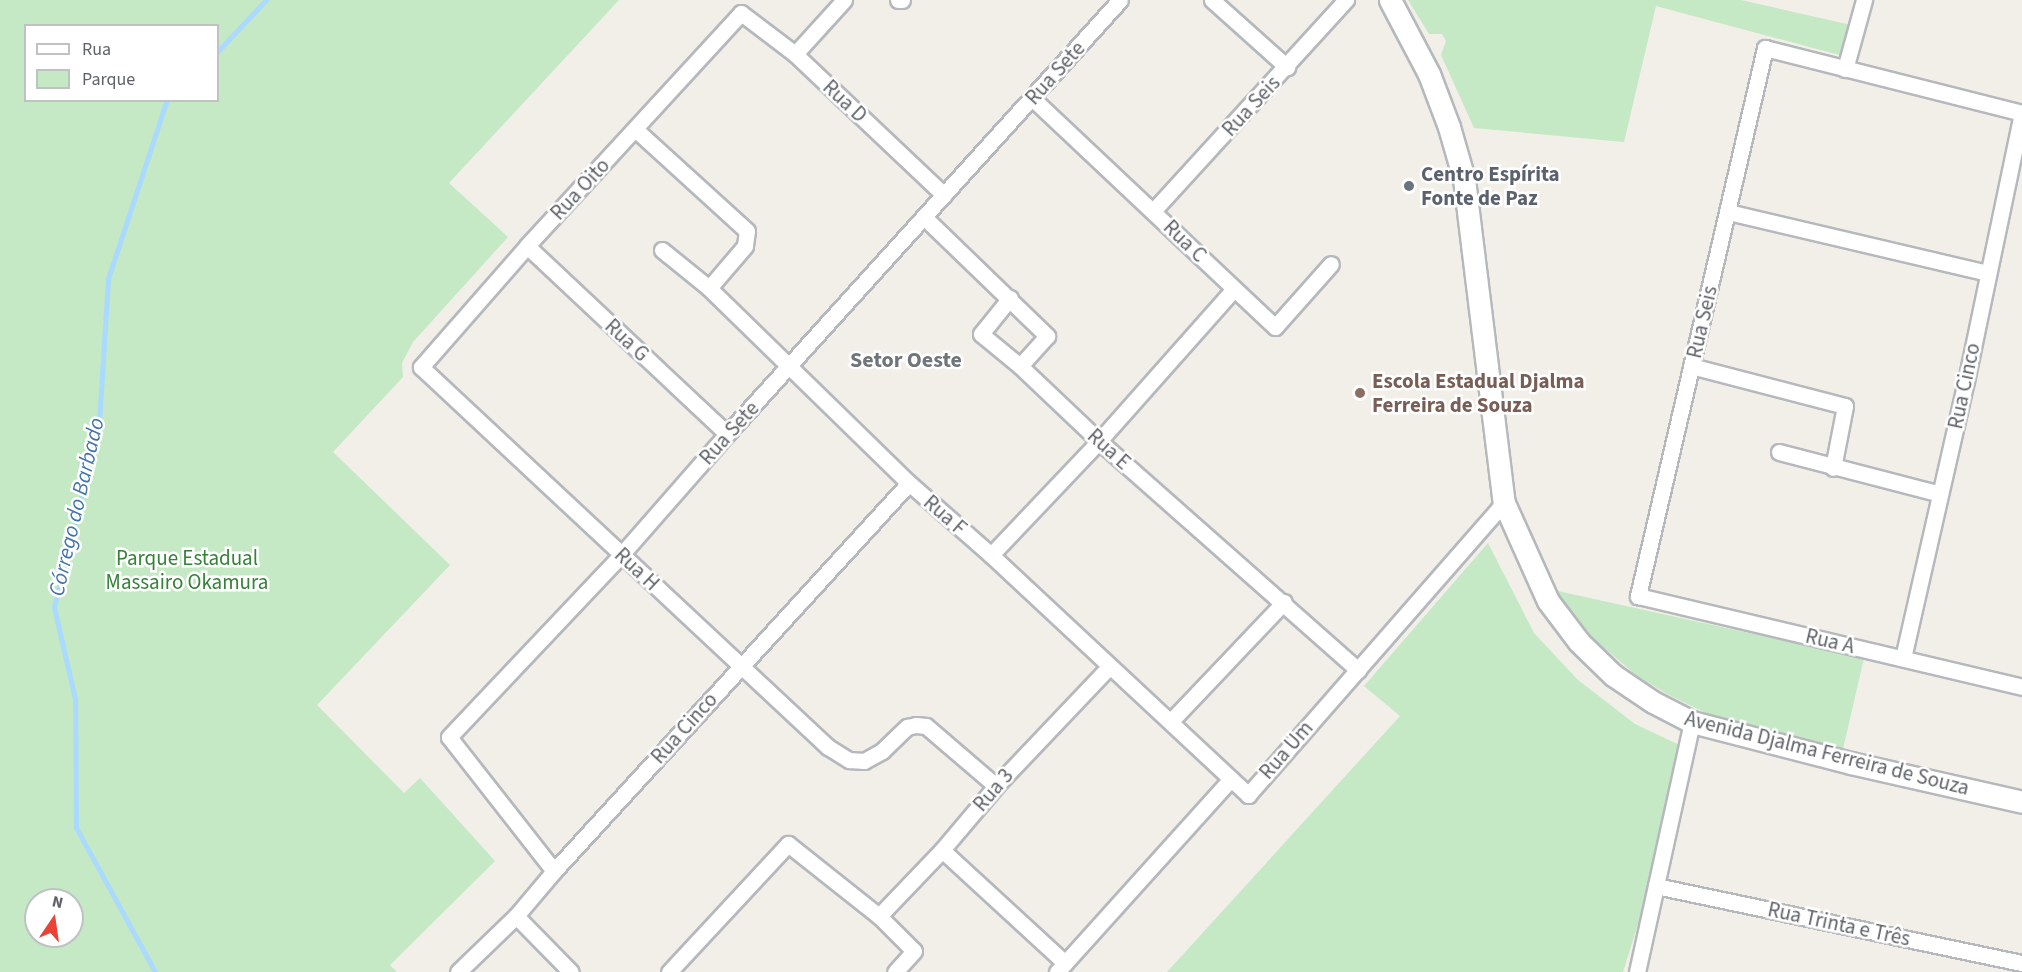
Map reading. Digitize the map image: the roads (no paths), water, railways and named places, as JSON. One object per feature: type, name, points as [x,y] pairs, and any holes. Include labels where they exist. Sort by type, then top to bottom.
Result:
[{"type":"main road","name":"Avenida Djalma Ferreira de Souza","points":[[1390,0],[1429,74],[1449,127],[1464,179],[1504,503],[1548,601],[1579,642],[1613,675],[1653,702],[1692,722],[1851,763],[2022,802]]},
{"type":"street","points":[[795,54],[844,0]]},
{"type":"street","name":"Rua Sete","points":[[554,871],[449,737],[621,555],[727,434],[1120,0]]},
{"type":"street","points":[[1212,0],[1287,67]]},
{"type":"street","name":"Rua Seis","points":[[1154,210],[1346,0]]},
{"type":"street","points":[[1864,0],[1845,69],[2022,113]]},
{"type":"street","name":"Rua D","points":[[741,13],[795,54],[944,195]]},
{"type":"street","name":"Rua Oito","points":[[422,367],[528,246],[741,13]]},
{"type":"street","name":"Rua Seis","points":[[1638,596],[1765,48],[1845,69]]},
{"type":"street","name":"Rua C","points":[[1032,98],[1154,210],[1275,327],[1331,264]]},
{"type":"street","name":"Rua Cinco","points":[[1903,658],[2022,113]]},
{"type":"street","points":[[635,129],[747,231],[746,246],[709,288]]},
{"type":"street","points":[[1728,212],[1988,273]]},
{"type":"street","points":[[925,218],[1047,336],[1020,366]]},
{"type":"street","name":"Rua G","points":[[528,246],[727,434]]},
{"type":"street","name":"Rua F","points":[[662,250],[709,288],[909,483],[991,555],[1231,779]]},
{"type":"street","points":[[991,555],[1099,441],[1234,289]]},
{"type":"street","name":"Rua E","points":[[1010,298],[981,334],[1020,366],[1099,441],[1284,602],[1358,670]]},
{"type":"street","points":[[1691,366],[1845,406],[1833,468]]},
{"type":"street","name":"Rua H","points":[[422,367],[828,747],[843,757],[858,762],[876,755],[904,729],[921,725],[932,730],[996,786]]},
{"type":"street","points":[[1779,452],[1833,468],[1940,494]]},
{"type":"street","name":"Rua Cinco","points":[[458,972],[516,916],[554,871],[909,483]]},
{"type":"street","name":"Rua Um","points":[[942,850],[1061,967],[1231,779],[1248,795],[1504,503]]},
{"type":"street","name":"Rua A","points":[[1638,596],[2022,687]]},
{"type":"street","points":[[1171,721],[1284,602]]},
{"type":"street","name":"Rua 3","points":[[879,916],[942,850],[996,786],[1109,667]]},
{"type":"street","points":[[1637,972],[1692,722]]},
{"type":"street","points":[[669,972],[788,844],[879,916],[914,951],[895,972]]},
{"type":"street","name":"Rua Trinta e Três","points":[[1656,886],[2022,963]]},
{"type":"street","points":[[516,916],[571,972]]},
{"type":"waterway","name":"Córrego do Barbado","points":[[219,50],[266,0]]},
{"type":"waterway","name":"Córrego do Barbado","points":[[155,972],[76,828],[75,699],[54,607],[99,423],[108,279],[166,102]]},
{"type":"place","name":"Centro Espírita Fonte de Paz","points":[[1409,186]]},
{"type":"place","name":"Escola Estadual Djalma Ferreira de Souza","points":[[1360,393]]},
{"type":"district","name":"Setor Oeste","points":[[906,361]]},
{"type":"park label","name":"Parque Estadual Massairo Okamura","points":[[187,570]]}]
